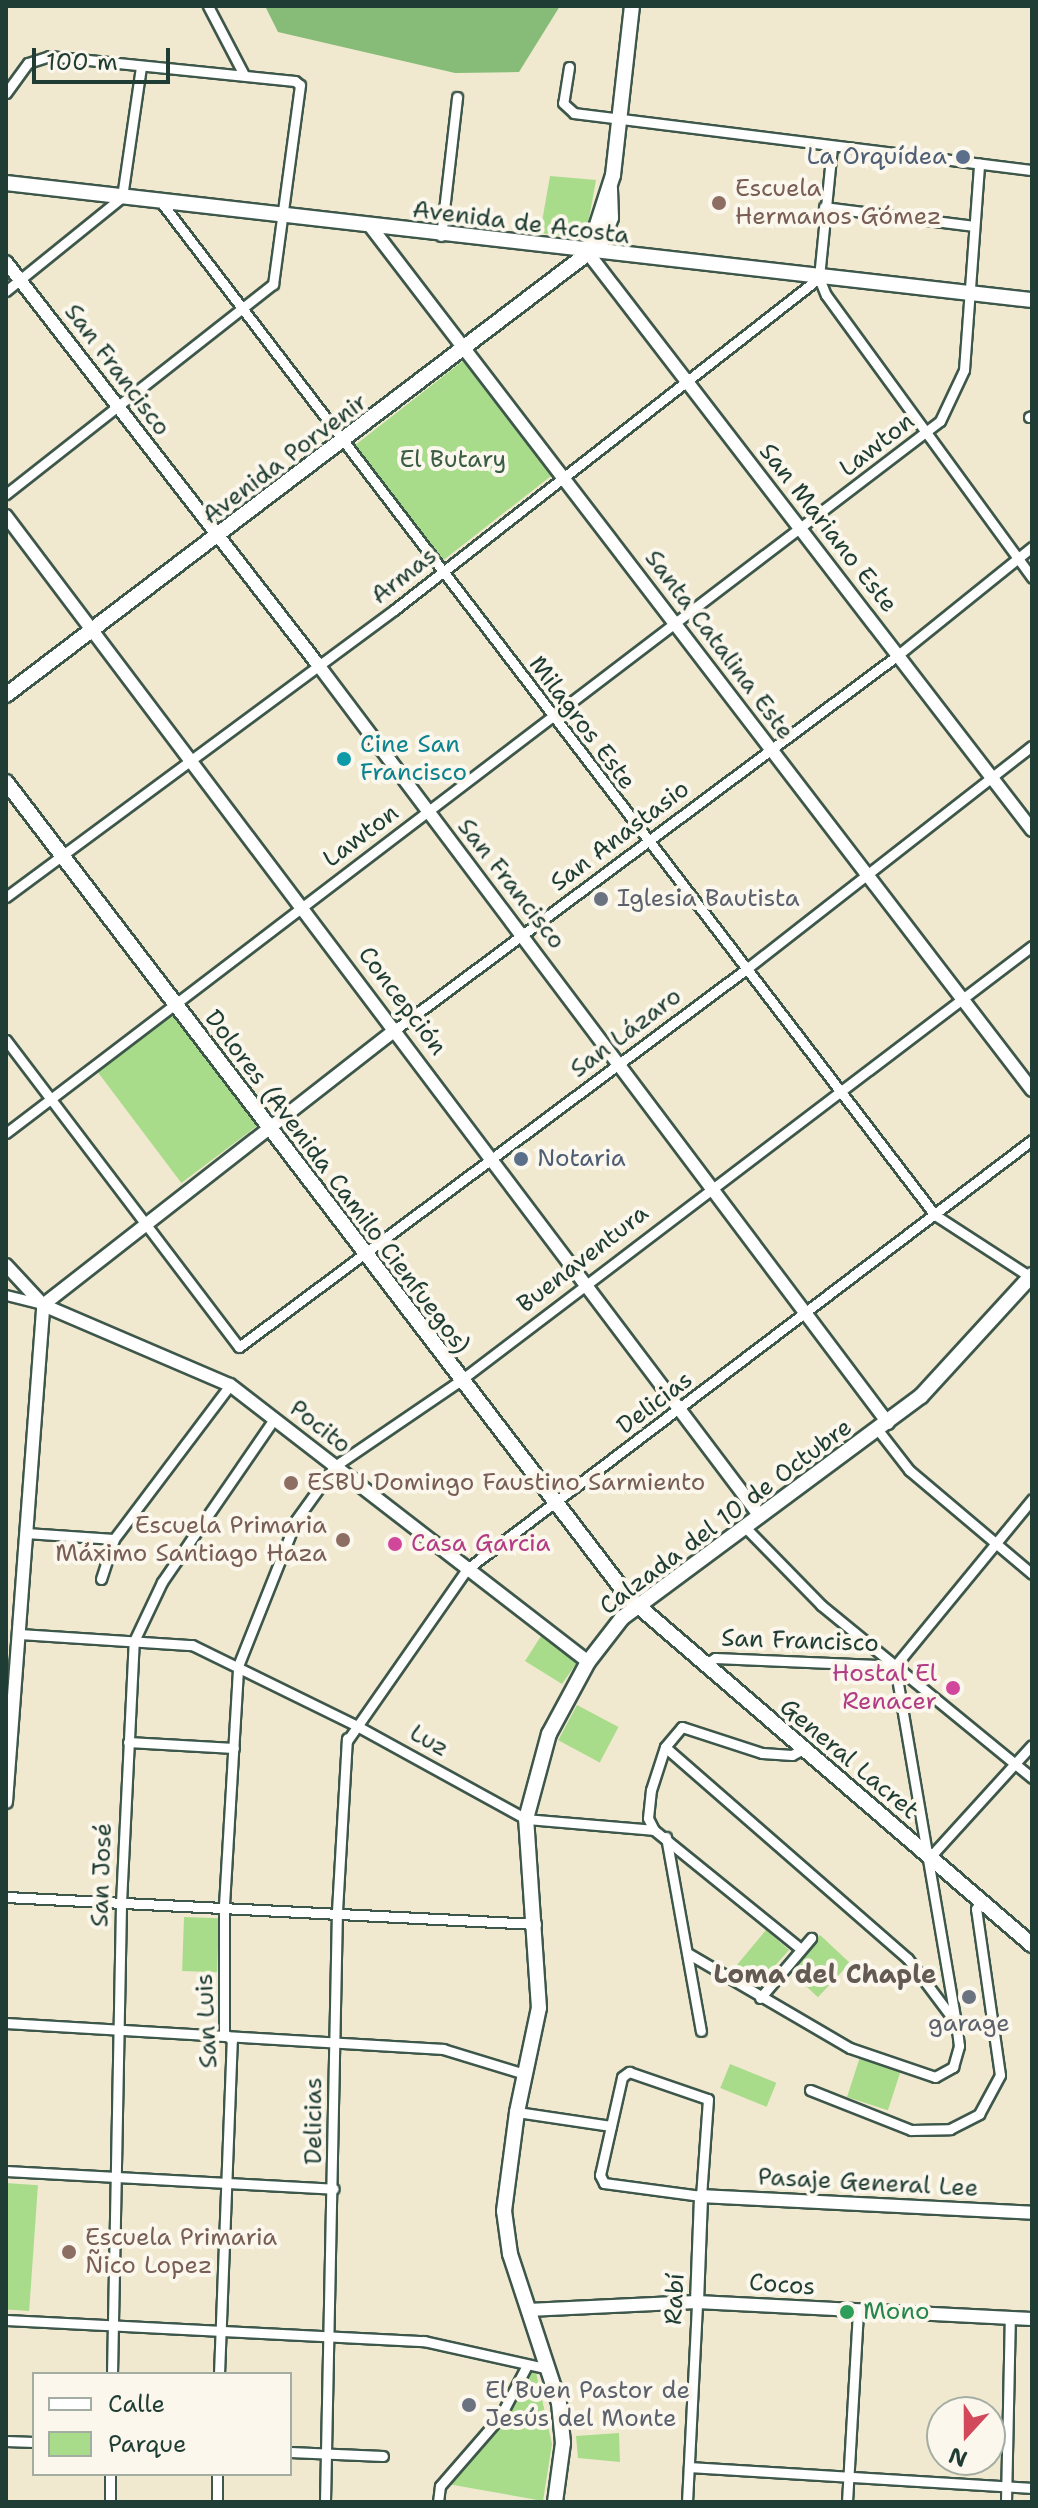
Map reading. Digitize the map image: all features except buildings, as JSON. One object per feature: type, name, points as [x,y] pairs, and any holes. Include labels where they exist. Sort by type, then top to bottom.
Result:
[{"type":"main road","name":"Avenida Porvenir","points":[[6,695],[343,443],[602,241],[611,218],[610,188],[632,6]]},
{"type":"main road","name":"Avenida de Acosta","points":[[6,183],[588,253],[1032,300]]},
{"type":"main road","name":"Dolores (Avenida Camilo Cienfuegos)","points":[[6,782],[461,1380],[553,1506],[637,1606]]},
{"type":"main road","name":"Calzada del 10 de Octubre","points":[[555,2502],[563,2443],[549,2369],[528,2310],[504,2224],[517,2112],[539,2008],[536,1924],[526,1819],[549,1734],[588,1662],[637,1606],[921,1396],[1031,1276]]},
{"type":"main road","name":"General Lacret","points":[[637,1606],[1032,1945]]},
{"type":"street","points":[[208,6],[244,75]]},
{"type":"street","points":[[6,93],[17,84],[28,63],[38,57],[244,75],[300,85],[276,280],[244,309],[6,494]]},
{"type":"street","points":[[6,291],[122,197],[141,67]]},
{"type":"street","points":[[569,67],[566,110],[620,122],[1032,170]]},
{"type":"street","points":[[441,236],[457,97]]},
{"type":"street","points":[[832,147],[819,278],[925,433],[1032,578]]},
{"type":"street","name":"Lawton","points":[[6,1133],[925,433],[952,406],[961,383],[979,164]]},
{"type":"street","name":"Milagros Este","points":[[161,202],[647,843],[935,1215],[1031,1276]]},
{"type":"street","points":[[824,207],[974,226]]},
{"type":"street","name":"Santa Catalina Este","points":[[371,227],[1032,1090]]},
{"type":"street","name":"San Mariano Este","points":[[588,253],[1032,830]]},
{"type":"street","name":"San Francisco","points":[[6,262],[524,936],[806,1313],[883,1426]]},
{"type":"street","name":"Armas","points":[[6,897],[319,666],[819,278]]},
{"type":"street","name":"Concepción","points":[[6,516],[396,1029],[489,1158],[759,1515]]},
{"type":"street","name":"San Anastasio","points":[[43,1305],[396,1029],[898,655],[1032,547]]},
{"type":"street","name":"San Lázaro","points":[[146,1226],[239,1347],[745,970],[1032,746]]},
{"type":"street","name":"Buenaventura","points":[[238,1666],[296,1520],[335,1466],[461,1380],[584,1283],[841,1093],[1032,946]]},
{"type":"street","points":[[6,1040],[146,1226]]},
{"type":"street","name":"Delicias","points":[[325,2502],[334,2189],[337,1911],[347,1741],[353,1724],[467,1569],[1032,1140]]},
{"type":"street","name":"Pocito","points":[[6,1265],[43,1305],[230,1385],[588,1662]]},
{"type":"street","points":[[6,1295],[43,1305],[26,1533],[13,1633],[6,1802]]},
{"type":"street","points":[[101,1579],[114,1539],[230,1385]]},
{"type":"street","name":"San José","points":[[112,2372],[119,2176],[121,1903],[134,1641],[162,1582],[274,1419]]},
{"type":"street","points":[[883,1426],[909,1470],[1032,1574]]},
{"type":"street","points":[[689,1954],[850,2048],[935,2077],[947,2074],[958,2056],[956,2023],[895,1666],[1032,1499]]},
{"type":"street","points":[[744,1526],[785,1573],[1032,1778]]},
{"type":"street","points":[[26,1533],[114,1539]]},
{"type":"street","name":"Luz","points":[[13,1633],[192,1645],[353,1724],[526,1819],[654,1830],[801,1949]]},
{"type":"street","name":"San Francisco","points":[[704,1665],[715,1658],[895,1666]]},
{"type":"street","name":"San Luis","points":[[219,2372],[232,2040],[224,2033],[224,1905],[238,1666]]},
{"type":"street","points":[[654,1830],[648,1806],[665,1747],[675,1732],[689,1727],[762,1753],[792,1755],[803,1749]]},
{"type":"street","points":[[128,1742],[234,1748]]},
{"type":"street","points":[[930,1857],[1032,1745]]},
{"type":"street","points":[[665,1747],[908,1959],[956,2023]]},
{"type":"street","points":[[666,1837],[701,2031]]},
{"type":"street","points":[[6,1897],[224,1905],[536,1924]]},
{"type":"street","points":[[810,2090],[911,2130],[950,2129],[979,2114],[1000,2075],[976,1909],[981,1902]]},
{"type":"street","points":[[760,1998],[811,1938]]},
{"type":"street","points":[[6,2023],[224,2033],[443,2049],[525,2074]]},
{"type":"street","name":"Rabí","points":[[611,2126],[622,2077],[629,2072],[708,2099],[687,2502]]},
{"type":"street","points":[[517,2112],[611,2126],[600,2175],[604,2183],[701,2196]]},
{"type":"street","points":[[6,2171],[334,2189]]},
{"type":"street","name":"Pasaje General Lee","points":[[701,2196],[1032,2213]]},
{"type":"street","name":"Cocos","points":[[528,2310],[697,2302],[858,2313],[1032,2319]]},
{"type":"street","points":[[847,2502],[858,2313]]},
{"type":"street","points":[[1006,2502],[1010,2318]]},
{"type":"street","points":[[6,2320],[424,2341],[526,2367],[549,2369]]},
{"type":"street","points":[[438,2502],[440,2486],[500,2417],[526,2367]]},
{"type":"street","points":[[6,2441],[32,2442]]},
{"type":"street","points":[[292,2452],[383,2456]]},
{"type":"street","points":[[689,2467],[1032,2488]]},
{"type":"street","points":[[110,2476],[110,2502]]},
{"type":"street","points":[[217,2476],[217,2502]]},
{"type":"green space","points":[[265,6],[560,6],[519,72],[455,73],[278,32]]},
{"type":"green space","points":[[550,176],[596,180],[588,224],[576,238],[540,233]]},
{"type":"green space","name":"El Butary","points":[[464,360],[553,474],[443,560],[354,446]]},
{"type":"green space","points":[[173,1014],[257,1126],[181,1183],[97,1071]]},
{"type":"green space","points":[[543,1633],[578,1661],[562,1684],[525,1661]]},
{"type":"green space","points":[[577,1705],[618,1727],[600,1762],[558,1740]]},
{"type":"green space","points":[[184,1917],[219,1918],[217,1972],[182,1971]]},
{"type":"green space","points":[[766,1930],[789,1950],[756,1987],[731,1972]]},
{"type":"green space","points":[[820,1935],[850,1963],[818,1997],[788,1969]]},
{"type":"green space","points":[[860,2057],[901,2070],[888,2110],[847,2097]]},
{"type":"green space","points":[[730,2064],[776,2083],[767,2107],[720,2088]]},
{"type":"green space","points":[[6,2183],[38,2185],[29,2311],[6,2309]]},
{"type":"green space","points":[[536,2372],[552,2444],[543,2501],[442,2483],[501,2420],[527,2373]]},
{"type":"green space","points":[[619,2433],[620,2462],[578,2458],[576,2436]]},
{"type":"place","name":"La Orquídea","points":[[963,157]]},
{"type":"place","name":"Escuela Hermanos Gómez","points":[[719,203]]},
{"type":"place","name":"Cine San Francisco","points":[[344,759]]},
{"type":"place","name":"Iglesia Bautista","points":[[601,899]]},
{"type":"place","name":"Notaria","points":[[521,1159]]},
{"type":"place","name":"ESBU Domingo Faustino Sarmiento","points":[[291,1483]]},
{"type":"place","name":"Escuela Primaria Máximo Santiago Haza","points":[[343,1540]]},
{"type":"place","name":"Casa Garcia","points":[[395,1544]]},
{"type":"place","name":"Hostal El Renacer","points":[[953,1688]]},
{"type":"place","name":"garage","points":[[969,1997]]},
{"type":"place","name":"Escuela Primaria Ñico Lopez","points":[[69,2252]]},
{"type":"place","name":"Mono","points":[[847,2312]]},
{"type":"place","name":"El Buen Pastor de Jesús del Monte","points":[[469,2405]]},
{"type":"district","name":"Loma del Chaple","points":[[825,1974]]}]
